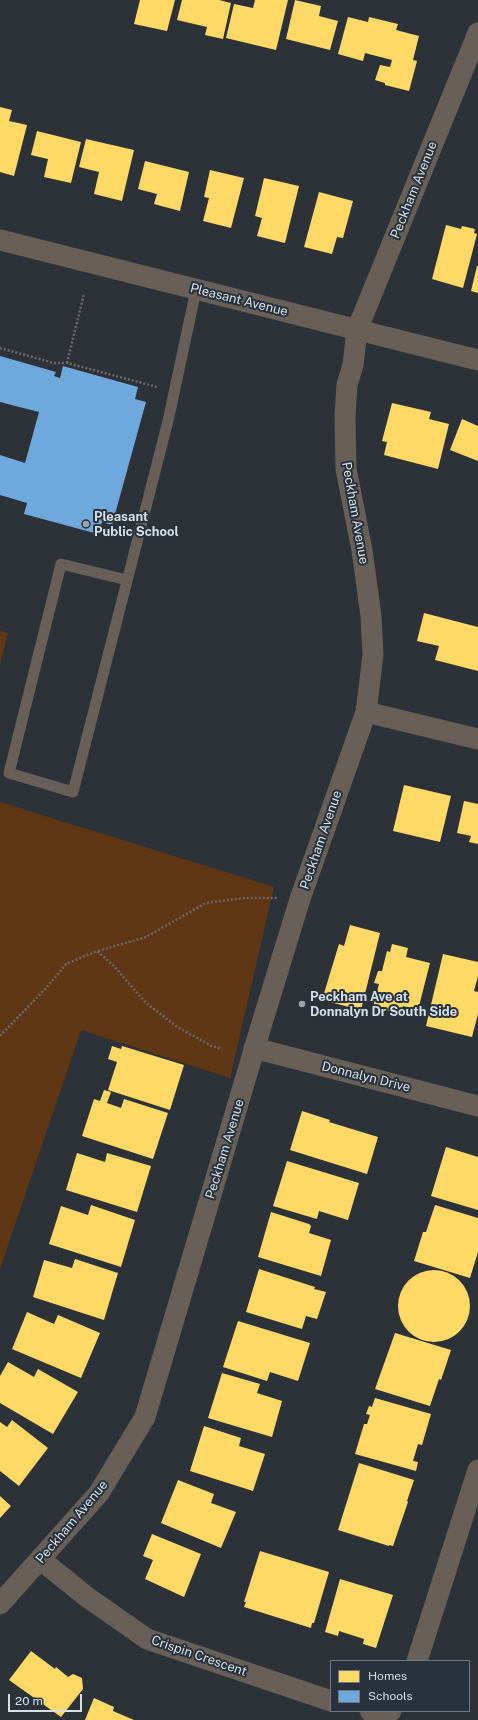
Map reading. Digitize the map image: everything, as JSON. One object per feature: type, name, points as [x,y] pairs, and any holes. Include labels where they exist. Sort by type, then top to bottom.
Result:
[{"type":"street","name":"Peckham Avenue","points":[[0,1604],[41,1560],[99,1493],[145,1417],[254,1048],[300,899],[366,712],[373,655],[371,616],[363,557],[348,477],[344,442],[348,385],[353,365],[357,330],[478,33]]},
{"type":"street","name":"Pleasant Avenue","points":[[0,240],[478,360]]},
{"type":"street","points":[[366,712],[478,739]]},
{"type":"street","name":"Donnalyn Drive","points":[[254,1048],[478,1106]]},
{"type":"street","points":[[417,1660],[478,1470]]},
{"type":"street","name":"Crispin Crescent","points":[[41,1560],[87,1597],[147,1639],[330,1701]]},
{"type":"street","points":[[379,1712],[390,1712]]},
{"type":"lane","points":[[127,580],[61,564],[9,773],[73,792],[175,392],[196,290]]},
{"type":"path","points":[[67,364],[84,294]]},
{"type":"path","points":[[0,348],[54,363],[67,364],[175,392]]},
{"type":"path","points":[[0,1036],[47,987],[66,964],[97,951],[146,937],[206,903],[245,898],[300,899]]},
{"type":"path","points":[[97,951],[113,965],[146,1003],[179,1028],[212,1046],[222,1049]]},
{"type":"shaded area","points":[[0,631],[8,633],[0,664]]},
{"type":"shaded area","points":[[0,802],[274,887],[230,1078],[81,1030],[0,1269]]},
{"type":"building: Homes","points":[[140,0],[175,0],[167,31],[134,24]]},
{"type":"building: Homes","points":[[182,0],[219,0],[231,3],[223,39],[205,35],[207,27],[177,20]]},
{"type":"building: Homes","points":[[255,0],[288,0],[276,50],[226,38],[234,4],[253,8]]},
{"type":"building: Homes","points":[[295,0],[321,6],[319,16],[338,21],[330,50],[286,39]]},
{"type":"building: Homes","points":[[348,17],[368,22],[369,17],[398,24],[396,30],[419,36],[413,60],[417,61],[409,91],[385,85],[385,83],[375,80],[380,65],[390,67],[392,60],[365,53],[363,61],[338,54]]},
{"type":"building: Homes","points":[[0,107],[12,110],[9,121],[27,125],[14,176],[0,172]]},
{"type":"building: Homes","points":[[37,131],[81,142],[71,183],[44,177],[48,159],[31,155]]},
{"type":"building: Homes","points":[[86,139],[134,150],[122,201],[94,194],[99,172],[79,167]]},
{"type":"building: Homes","points":[[145,161],[189,172],[180,211],[154,204],[157,194],[138,189]]},
{"type":"building: Homes","points":[[210,170],[244,178],[231,228],[203,221],[209,198],[204,197]]},
{"type":"building: Homes","points":[[264,178],[299,186],[285,243],[257,236],[262,218],[255,216]]},
{"type":"building: Homes","points":[[319,192],[353,201],[343,238],[337,237],[332,254],[304,247]]},
{"type":"building: Homes","points":[[446,225],[461,229],[462,226],[475,229],[474,233],[477,234],[463,288],[432,279]]},
{"type":"building: Homes","points":[[478,266],[478,293],[471,291]]},
{"type":"building: Homes","points":[[392,403],[431,412],[429,419],[449,424],[438,469],[384,455],[387,442],[382,441]]},
{"type":"building: Homes","points":[[462,419],[478,426],[478,461],[450,450]]},
{"type":"building: Homes","points":[[424,613],[478,627],[478,671],[435,660],[439,646],[417,641]]},
{"type":"building: Homes","points":[[404,785],[451,796],[440,842],[393,831]]},
{"type":"building: Homes","points":[[464,801],[478,804],[478,844],[469,842],[471,836],[457,833]]},
{"type":"building: Homes","points":[[350,925],[380,933],[361,1010],[322,1000],[339,944],[344,946]]},
{"type":"building: Homes","points":[[392,944],[408,948],[406,957],[430,963],[418,1010],[403,1006],[400,1014],[373,1007],[379,984],[374,983],[378,971],[382,971],[387,951],[390,952]]},
{"type":"building: Homes","points":[[443,954],[478,962],[478,976],[474,991],[478,992],[478,1014],[472,1037],[426,1026]]},
{"type":"building: Homes","points":[[112,1046],[121,1049],[122,1046],[184,1065],[170,1110],[108,1090],[117,1062],[108,1059]]},
{"type":"building: Homes","points":[[104,1090],[111,1092],[107,1103],[121,1108],[124,1099],[168,1113],[153,1159],[82,1136],[94,1099],[100,1101]]},
{"type":"building: Homes","points":[[302,1111],[330,1120],[329,1122],[378,1137],[367,1174],[290,1150]]},
{"type":"building: Homes","points":[[446,1147],[478,1157],[478,1210],[431,1196]]},
{"type":"building: Homes","points":[[77,1153],[105,1162],[107,1153],[151,1166],[137,1212],[66,1190]]},
{"type":"building: Homes","points":[[287,1161],[359,1183],[348,1220],[319,1211],[317,1219],[273,1206]]},
{"type":"building: Homes","points":[[91,1205],[135,1220],[121,1267],[49,1244],[61,1206],[88,1215]]},
{"type":"building: Homes","points":[[435,1205],[478,1218],[478,1252],[470,1278],[414,1261],[423,1232],[426,1232]]},
{"type":"building: Homes","points":[[271,1212],[309,1224],[311,1226],[309,1233],[331,1240],[321,1276],[258,1257]]},
{"type":"building: Homes","points":[[75,1259],[118,1273],[104,1320],[33,1297],[44,1260],[72,1268]]},
{"type":"building: Homes","points":[[259,1269],[326,1292],[317,1319],[306,1316],[302,1329],[246,1312]]},
{"type":"building: Homes","points":[[427,1270],[441,1270],[448,1272],[460,1280],[468,1292],[470,1306],[468,1320],[460,1332],[448,1340],[441,1342],[427,1342],[420,1340],[408,1332],[400,1320],[398,1313],[398,1299],[400,1292],[408,1280],[420,1272]]},
{"type":"building: Homes","points":[[27,1312],[54,1324],[58,1315],[100,1333],[81,1378],[12,1349]]},
{"type":"building: Homes","points":[[238,1321],[310,1343],[298,1381],[270,1372],[267,1381],[223,1367]]},
{"type":"building: Homes","points":[[395,1333],[451,1350],[430,1406],[375,1389]]},
{"type":"building: Homes","points":[[8,1362],[34,1377],[38,1369],[78,1392],[53,1434],[0,1403],[0,1376]]},
{"type":"building: Homes","points":[[222,1373],[260,1384],[257,1393],[282,1401],[272,1437],[208,1418]]},
{"type":"building: Homes","points":[[375,1398],[431,1414],[422,1445],[418,1444],[413,1461],[418,1462],[416,1471],[355,1454],[364,1424],[367,1424],[370,1415],[366,1414],[369,1406],[372,1407]]},
{"type":"building: Homes","points":[[12,1420],[48,1448],[19,1486],[0,1471],[0,1422],[7,1427]]},
{"type":"building: Homes","points":[[204,1426],[241,1438],[239,1446],[265,1454],[253,1491],[190,1471]]},
{"type":"building: Homes","points":[[359,1463],[414,1480],[393,1546],[338,1530]]},
{"type":"building: Homes","points":[[178,1480],[214,1494],[211,1503],[236,1512],[221,1548],[161,1523]]},
{"type":"building: Homes","points":[[0,1496],[11,1506],[0,1518]]},
{"type":"building: Homes","points":[[152,1534],[201,1554],[184,1597],[145,1579],[153,1560],[143,1556]]},
{"type":"building: Homes","points":[[260,1551],[329,1572],[314,1623],[312,1623],[311,1628],[244,1607],[246,1602],[244,1602]]},
{"type":"building: Homes","points":[[340,1579],[393,1595],[376,1648],[363,1644],[364,1639],[339,1631],[338,1636],[325,1632]]},
{"type":"building: Homes","points":[[31,1651],[55,1669],[56,1667],[68,1677],[73,1674],[82,1678],[83,1689],[61,1717],[9,1680]]},
{"type":"building: Homes","points":[[94,1698],[114,1707],[113,1711],[134,1720],[85,1720]]},
{"type":"building: Schools","points":[[0,356],[56,372],[54,376],[60,378],[63,366],[138,387],[135,399],[146,402],[112,525],[102,522],[98,534],[24,514],[27,503],[0,495],[0,455],[25,463],[39,412],[0,402]]},
{"type":"place","name":"Pleasant Public School","points":[[86,524]]},
{"type":"place","name":"Peckham Ave at Donnalyn Dr South Side","points":[[302,1004]]}]
